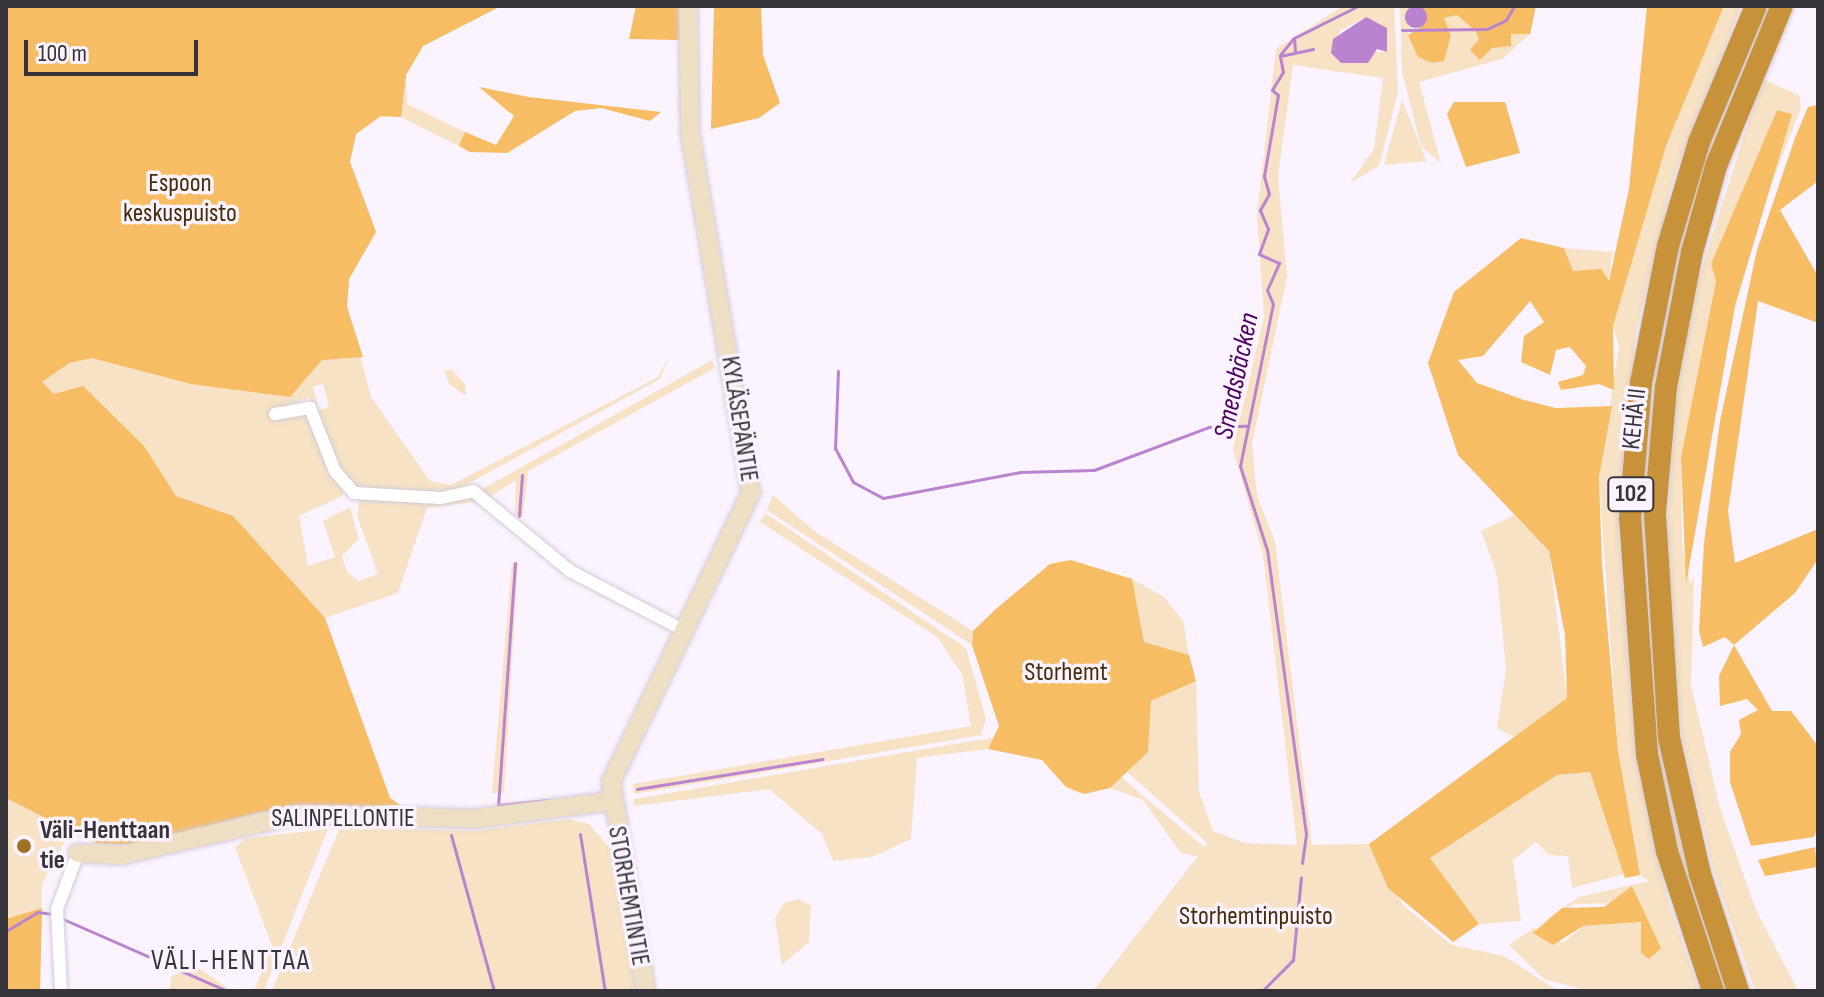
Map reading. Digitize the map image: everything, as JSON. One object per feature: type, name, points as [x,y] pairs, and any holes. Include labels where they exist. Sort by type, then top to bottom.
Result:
[{"type":"highway","name":"KEHÄ II","points":[[1713,991],[1667,851],[1647,754],[1630,519],[1641,383],[1668,246],[1699,142],[1756,6]]},
{"type":"highway","name":"KEHÄ II","points":[[1738,991],[1700,874],[1669,737],[1655,513],[1666,387],[1692,252],[1721,152],[1782,6]]},
{"type":"main road","name":"KYLÄSEPÄNTIE","points":[[611,801],[619,756],[746,515],[747,454],[690,131],[688,6]]},
{"type":"main road","name":"SALINPELLONTIE","points":[[78,853],[122,855],[299,814],[473,819],[611,801]]},
{"type":"main road","name":"STORHEMTINTIE","points":[[611,801],[646,991]]},
{"type":"street","points":[[275,414],[310,408],[335,471],[354,493],[441,498],[473,491],[570,571],[687,632]]},
{"type":"street","points":[[61,991],[55,927],[57,909],[78,853]]},
{"type":"green space","name":"Espoon keskuspuisto","points":[[6,6],[501,6],[423,46],[406,75],[407,104],[465,132],[459,146],[401,117],[381,116],[356,134],[350,162],[376,232],[349,279],[347,306],[371,397],[430,481],[451,485],[658,377],[670,355],[660,379],[451,493],[359,490],[343,478],[309,397],[269,414],[293,408],[315,418],[344,495],[299,516],[308,566],[335,557],[323,521],[350,507],[359,539],[342,556],[347,572],[359,581],[378,574],[357,516],[360,498],[468,495],[483,501],[427,508],[398,593],[325,618],[390,798],[400,805],[261,812],[135,845],[95,843],[69,833],[42,884],[40,991],[6,991]],"holes":[[[323,384],[329,407],[319,410],[313,387]]]},
{"type":"green space","name":"Espoon keskuspuisto","points":[[6,6],[501,6],[423,46],[406,75],[401,117],[381,116],[356,134],[350,162],[376,232],[349,279],[347,307],[363,357],[322,360],[290,397],[191,384],[92,358],[69,363],[42,382],[54,394],[83,386],[144,446],[176,496],[233,516],[325,618],[390,798],[400,805],[261,812],[135,845],[95,843],[6,798]]},
{"type":"green space","points":[[636,6],[680,6],[680,40],[629,39]]},
{"type":"green space","points":[[714,6],[761,6],[763,55],[780,103],[759,118],[711,129]]},
{"type":"green space","name":"Storhemtinpuisto","points":[[1343,6],[1394,6],[1398,92],[1379,166],[1350,183],[1374,149],[1383,78],[1293,65],[1278,176],[1287,277],[1252,444],[1257,496],[1275,542],[1312,845],[1369,844],[1403,905],[1452,945],[1504,956],[1558,991],[1093,991],[1198,856],[1181,853],[1143,800],[1110,788],[1121,777],[1204,847],[1207,843],[1127,772],[1148,752],[1151,701],[1196,681],[1199,792],[1213,831],[1245,843],[1297,845],[1263,554],[1233,449],[1264,317],[1257,215],[1276,49]],"holes":[[[1366,17],[1386,52],[1332,53],[1341,30]]]},
{"type":"green space","points":[[1400,6],[1413,6],[1408,35],[1444,61],[1451,36],[1444,18],[1457,15],[1492,48],[1510,33],[1530,34],[1502,59],[1419,82],[1441,163],[1421,146],[1402,72]]},
{"type":"green space","points":[[1419,6],[1536,6],[1530,34],[1511,34],[1511,46],[1492,48],[1480,60],[1470,50],[1479,39],[1475,31],[1457,15],[1444,18],[1451,36],[1444,61],[1432,63],[1418,57],[1408,35],[1421,27],[1426,14]]},
{"type":"green space","points":[[1647,6],[1724,6],[1666,146],[1613,326],[1614,390],[1599,384],[1561,390],[1558,382],[1583,375],[1586,366],[1570,347],[1556,350],[1550,375],[1521,362],[1524,336],[1544,322],[1530,301],[1483,356],[1458,360],[1477,383],[1524,400],[1556,408],[1612,406],[1599,477],[1602,565],[1618,751],[1640,875],[1625,878],[1590,772],[1557,775],[1430,858],[1479,924],[1453,942],[1388,888],[1369,844],[1567,698],[1565,635],[1549,551],[1458,455],[1428,363],[1454,292],[1521,238],[1564,248],[1573,271],[1601,269],[1609,281],[1629,189]]},
{"type":"green space","points":[[1724,6],[1741,6],[1674,176],[1636,331],[1618,527],[1636,759],[1668,901],[1699,991],[1590,991],[1544,979],[1509,945],[1579,897],[1649,881],[1640,875],[1618,751],[1599,477],[1619,347],[1613,326],[1666,146]],"holes":[[[1632,886],[1661,948],[1645,942],[1641,922],[1583,926],[1563,943],[1534,928],[1574,904],[1613,903]]]},
{"type":"green space","points":[[1765,6],[1771,6],[1712,149],[1681,250],[1655,386],[1645,518],[1660,741],[1722,991],[1678,852],[1653,734],[1640,521],[1648,405],[1672,267],[1716,120]]},
{"type":"green space","points":[[1762,79],[1799,95],[1801,108],[1770,187],[1791,114],[1777,110],[1711,264],[1716,280],[1681,457],[1682,545],[1690,583],[1694,577],[1691,685],[1720,808],[1756,910],[1798,991],[1755,991],[1714,872],[1682,738],[1666,547],[1675,407],[1692,300]]},
{"type":"green space","points":[[479,87],[529,97],[661,112],[650,121],[601,108],[575,111],[507,153],[470,152],[459,146],[465,132],[496,145],[514,116]]},
{"type":"green space","points":[[1402,99],[1426,161],[1384,165]]},
{"type":"green space","points":[[1454,102],[1505,102],[1520,153],[1466,167],[1447,114]]},
{"type":"green space","points":[[1818,105],[1818,181],[1780,210],[1818,276],[1818,323],[1758,301],[1728,511],[1735,563],[1818,529],[1818,559],[1795,593],[1734,645],[1725,637],[1703,647],[1699,631],[1704,543],[1720,421],[1757,250],[1808,107]]},
{"type":"green space","points":[[1777,110],[1792,114],[1735,306],[1686,584],[1681,457],[1716,281],[1711,264]]},
{"type":"green space","points":[[1564,248],[1612,252],[1609,281],[1573,271]]},
{"type":"green space","points":[[712,360],[715,368],[528,471],[523,516],[515,515],[516,480],[488,498],[479,491]]},
{"type":"green space","points":[[451,369],[465,384],[466,396],[450,385],[444,371]]},
{"type":"green space","points":[[773,495],[814,531],[973,631],[972,645],[767,510]]},
{"type":"green space","points":[[765,513],[966,648],[986,719],[981,735],[634,794],[633,784],[971,726],[962,674],[937,637],[760,522]]},
{"type":"green space","points":[[1514,515],[1549,551],[1567,698],[1514,737],[1497,728],[1506,670],[1497,575],[1481,531]]},
{"type":"green space","name":"Storhemt","points":[[1071,560],[1132,579],[1144,642],[1189,655],[1196,681],[1151,701],[1148,752],[1110,788],[1084,794],[1066,787],[1042,760],[988,749],[999,726],[972,645],[973,631],[997,608],[1050,564]]},
{"type":"green space","points":[[512,563],[518,563],[504,793],[492,793]]},
{"type":"green space","points":[[1132,579],[1164,597],[1183,621],[1189,655],[1144,642]]},
{"type":"green space","points":[[1734,645],[1772,711],[1791,711],[1818,746],[1818,828],[1814,837],[1751,846],[1730,782],[1730,752],[1741,734],[1739,720],[1758,710],[1747,699],[1720,706],[1719,676]]},
{"type":"green space","points":[[996,737],[988,749],[917,758],[911,839],[872,857],[833,861],[822,834],[769,789],[634,806],[634,799]]},
{"type":"green space","points":[[1590,772],[1624,874],[1572,888],[1568,856],[1549,855],[1536,842],[1513,860],[1521,921],[1479,924],[1430,858],[1557,775]]},
{"type":"green space","points":[[568,819],[589,824],[613,852],[636,991],[272,991],[340,827],[473,831]]},
{"type":"green space","points":[[328,829],[264,991],[254,991],[272,946],[235,847],[247,838]]},
{"type":"green space","points":[[1815,847],[1817,867],[1765,876],[1758,860]]},
{"type":"green space","points":[[1632,886],[1661,948],[1649,959],[1641,953],[1641,922],[1583,926],[1553,945],[1533,933],[1562,908],[1604,907]]},
{"type":"green space","points":[[797,899],[811,905],[809,942],[782,965],[775,919],[784,903]]},
{"type":"green space","points":[[42,908],[40,991],[6,991],[6,919]]},
{"type":"green space","points":[[196,966],[232,991],[169,991],[172,976]]},
{"type":"shaded area","points":[[1416,6],[1424,9],[1427,17],[1424,25],[1416,28],[1408,25],[1405,17],[1408,9]]},
{"type":"shaded area","points":[[1366,17],[1387,28],[1387,52],[1377,49],[1368,63],[1341,63],[1331,53],[1333,39]]},
{"type":"waterway","points":[[1295,52],[1294,38],[1358,6]]},
{"type":"waterway","name":"Smedsbäcken","points":[[1402,30],[1487,29],[1506,20],[1514,6]]},
{"type":"waterway","points":[[1280,55],[1294,38]]},
{"type":"waterway","name":"Smedsbäcken","points":[[1302,863],[1306,834],[1267,550],[1240,466],[1273,304],[1267,290],[1279,263],[1259,254],[1268,229],[1260,210],[1269,194],[1264,176],[1278,95],[1272,90],[1283,72],[1280,56],[1313,49]]},
{"type":"waterway","points":[[838,371],[835,448],[853,482],[883,498],[1020,472],[1094,470],[1209,427],[1246,426]]},
{"type":"waterway","points":[[519,516],[522,475]]},
{"type":"waterway","points":[[515,563],[498,805],[548,800]]},
{"type":"waterway","points":[[637,789],[823,759]]},
{"type":"waterway","points":[[580,834],[605,991]]},
{"type":"waterway","points":[[451,835],[494,991]]},
{"type":"waterway","name":"Smedsbäcken","points":[[1262,991],[1293,960],[1301,877]]},
{"type":"waterway","points":[[6,931],[38,912],[52,914]]},
{"type":"waterway","points":[[63,919],[227,991]]},
{"type":"place","name":"Väli-Henttaan tie","points":[[24,846]]},
{"type":"district","name":"VÄLI-HENTTAA","points":[[231,961]]}]
